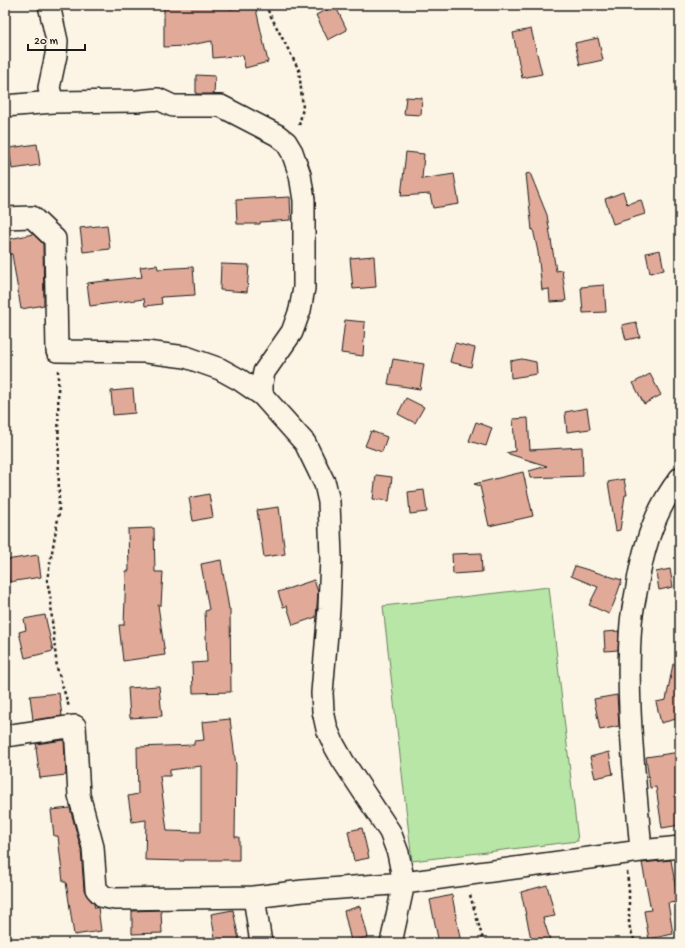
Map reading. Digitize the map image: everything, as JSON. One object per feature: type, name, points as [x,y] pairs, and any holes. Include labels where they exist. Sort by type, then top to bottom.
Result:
[{"type":"street","points":[[49,5],[57,41],[56,55],[49,88],[53,102]]},
{"type":"street","points":[[5,106],[53,102],[137,101],[158,99],[173,106],[221,106],[277,135],[286,142],[292,152],[300,175],[304,200],[304,288],[300,310],[292,332],[264,372],[262,395]]},
{"type":"street","points":[[5,218],[32,217],[55,239],[57,351],[146,352],[186,357],[220,369],[262,395],[305,443],[318,468],[329,502],[331,557],[329,609],[322,693],[323,711],[327,729],[342,761],[390,832],[398,853],[404,883],[391,943]]},
{"type":"street","points":[[632,852],[629,680],[631,622],[642,558],[653,523],[675,484],[680,478]]},
{"type":"street","points":[[5,736],[75,726],[79,795],[94,847],[96,889],[104,897],[115,900],[254,897],[303,891],[404,883],[632,852],[680,847]]},
{"type":"street","points":[[254,897],[261,943]]},
{"type":"path","points":[[265,5],[298,70],[303,108],[292,152]]},
{"type":"path","points":[[57,351],[59,513],[47,580],[51,601],[57,668],[75,726]]},
{"type":"path","points":[[632,852],[629,890],[629,925],[635,943]]},
{"type":"path","points":[[463,875],[474,906],[484,943]]},
{"type":"green space","points":[[549,587],[578,841],[412,861],[383,606]]},
{"type":"building","points":[[164,5],[230,5],[230,9],[255,5],[268,62],[245,68],[243,55],[213,58],[212,41],[184,46],[164,47]]},
{"type":"building","points":[[335,5],[347,30],[328,40],[316,15]]},
{"type":"building","points":[[531,29],[542,74],[522,78],[513,33]]},
{"type":"building","points":[[598,38],[603,60],[580,65],[575,43]]},
{"type":"building","points":[[196,75],[215,76],[214,94],[196,94]]},
{"type":"building","points":[[406,97],[422,98],[421,115],[404,114]]},
{"type":"building","points":[[37,144],[40,165],[12,169],[9,148]]},
{"type":"building","points":[[406,152],[424,154],[422,179],[454,174],[459,204],[433,208],[430,194],[401,196]]},
{"type":"building","points":[[530,173],[547,215],[556,271],[562,270],[566,301],[550,302],[549,289],[542,290],[538,252],[533,229],[532,230],[526,174]]},
{"type":"building","points":[[623,192],[627,204],[641,200],[645,214],[613,224],[605,199]]},
{"type":"building","points":[[290,197],[291,220],[260,222],[260,224],[237,224],[236,200]]},
{"type":"building","points":[[107,225],[110,249],[83,252],[80,228]]},
{"type":"building","points":[[33,234],[43,244],[44,305],[21,309],[12,254],[5,254],[5,240]]},
{"type":"building","points":[[660,250],[664,270],[650,273],[646,253]]},
{"type":"building","points":[[374,256],[376,287],[353,289],[350,258]]},
{"type":"building","points":[[221,264],[249,265],[247,292],[220,290]]},
{"type":"building","points":[[157,265],[158,269],[193,267],[195,295],[161,297],[162,304],[145,306],[144,299],[90,306],[87,283],[142,277],[140,267]]},
{"type":"building","points":[[604,285],[606,312],[583,313],[581,287]]},
{"type":"building","points":[[345,320],[365,322],[363,356],[341,353]]},
{"type":"building","points":[[636,322],[640,337],[626,340],[622,325]]},
{"type":"building","points":[[455,343],[475,348],[471,367],[450,362]]},
{"type":"building","points":[[393,359],[424,364],[420,389],[388,384]]},
{"type":"building","points":[[522,359],[536,362],[537,374],[511,378],[510,361]]},
{"type":"building","points":[[650,374],[661,395],[644,404],[633,383]]},
{"type":"building","points":[[133,389],[135,413],[113,415],[111,391]]},
{"type":"building","points":[[406,398],[424,407],[415,423],[398,414]]},
{"type":"building","points":[[587,408],[590,429],[567,432],[565,412]]},
{"type":"building","points":[[528,418],[530,450],[582,447],[583,476],[530,478],[529,471],[547,466],[506,453],[515,451],[513,419]]},
{"type":"building","points":[[476,422],[492,428],[486,446],[469,441]]},
{"type":"building","points":[[371,431],[387,437],[382,452],[365,446]]},
{"type":"building","points":[[523,472],[533,516],[489,526],[480,486],[474,484]]},
{"type":"building","points":[[376,475],[392,477],[389,501],[373,499]]},
{"type":"building","points":[[624,479],[627,495],[625,495],[620,530],[616,531],[608,482]]},
{"type":"building","points":[[424,490],[427,512],[410,514],[408,492]]},
{"type":"building","points":[[209,494],[213,517],[193,521],[189,498]]},
{"type":"building","points":[[279,507],[285,554],[264,557],[257,510]]},
{"type":"building","points":[[154,528],[155,572],[163,572],[161,605],[158,605],[165,655],[123,661],[119,625],[124,625],[126,571],[129,571],[128,529]]},
{"type":"building","points":[[481,553],[482,572],[453,574],[452,554]]},
{"type":"building","points":[[38,555],[41,577],[9,582],[6,560]]},
{"type":"building","points":[[221,560],[230,609],[231,692],[193,693],[192,663],[207,662],[205,611],[209,610],[201,564]]},
{"type":"building","points":[[575,566],[622,580],[609,614],[589,605],[598,587],[571,576]]},
{"type":"building","points":[[670,569],[673,587],[659,590],[656,572]]},
{"type":"building","points":[[314,580],[318,592],[316,617],[293,625],[287,606],[283,607],[278,592]]},
{"type":"building","points":[[45,615],[53,651],[25,658],[19,632],[26,630],[24,619]]},
{"type":"building","points":[[619,631],[618,650],[605,651],[604,632]]},
{"type":"building","points":[[673,664],[680,665],[680,718],[661,723],[656,702],[666,700]]},
{"type":"building","points":[[159,686],[162,716],[130,718],[128,688]]},
{"type":"building","points":[[59,693],[62,716],[33,720],[30,696]]},
{"type":"building","points":[[617,695],[619,726],[600,730],[594,699]]},
{"type":"building","points":[[230,719],[236,766],[235,837],[239,837],[239,860],[145,860],[146,820],[132,822],[128,796],[138,794],[137,747],[194,745],[194,741],[204,740],[202,722]],"holes":[[[201,766],[201,832],[167,831],[160,776],[170,776],[170,770]]]},
{"type":"building","points":[[64,740],[66,775],[40,778],[36,744]]},
{"type":"building","points":[[609,752],[613,774],[595,778],[590,757]]},
{"type":"building","points":[[680,752],[680,825],[662,828],[656,787],[650,788],[646,757]]},
{"type":"building","points":[[70,808],[81,849],[84,890],[94,904],[95,908],[98,907],[101,931],[74,935],[66,882],[63,882],[58,836],[54,836],[51,810]]},
{"type":"building","points":[[362,828],[369,858],[354,861],[348,831]]},
{"type":"building","points":[[671,860],[678,902],[668,903],[673,934],[649,939],[644,911],[651,910],[642,863]]},
{"type":"building","points":[[547,885],[555,916],[543,918],[551,943],[532,943],[521,892]]},
{"type":"building","points":[[452,895],[461,943],[439,943],[430,900]]},
{"type":"building","points":[[360,906],[368,937],[351,941],[344,911]]},
{"type":"building","points":[[161,910],[162,933],[132,934],[132,911]]},
{"type":"building","points":[[233,910],[239,940],[216,943],[211,914]]}]
